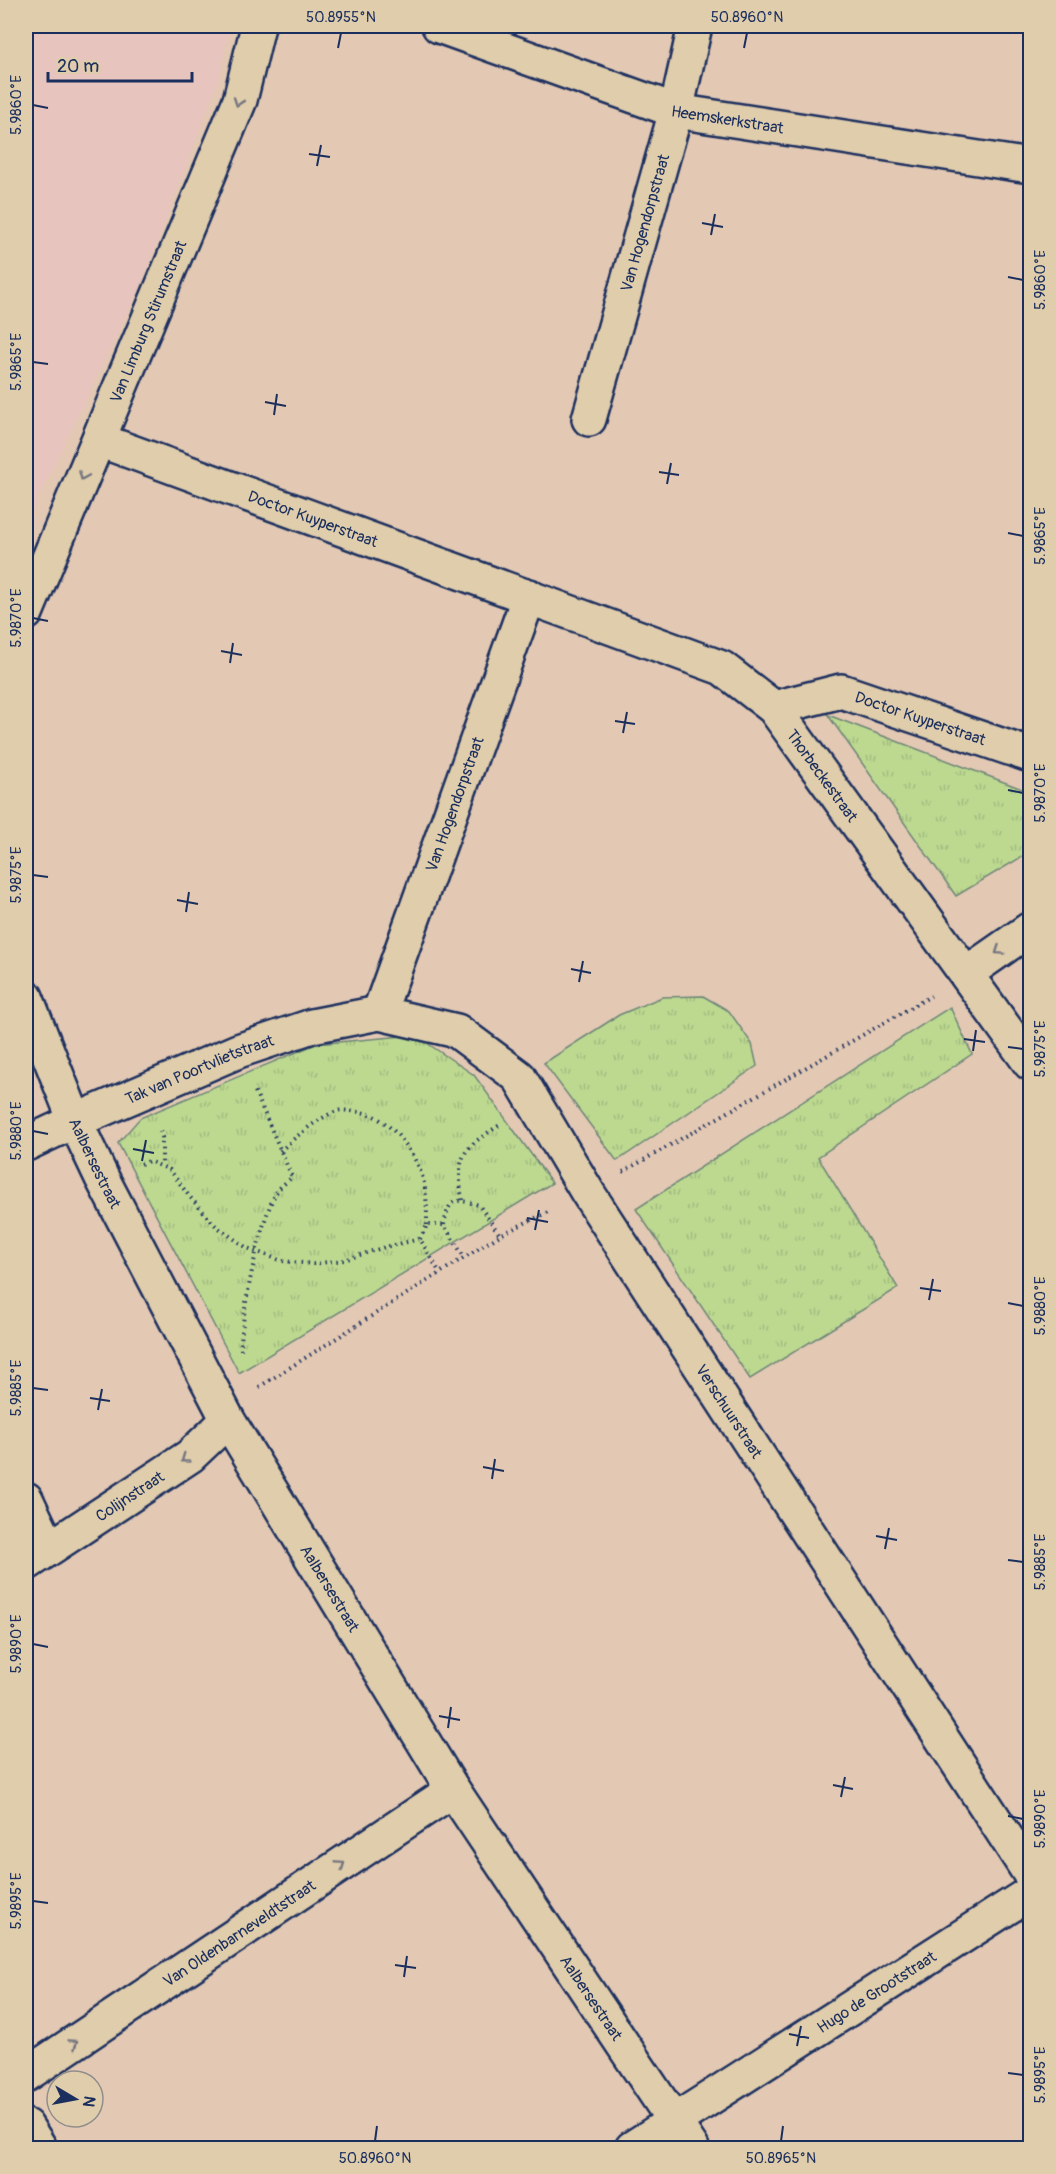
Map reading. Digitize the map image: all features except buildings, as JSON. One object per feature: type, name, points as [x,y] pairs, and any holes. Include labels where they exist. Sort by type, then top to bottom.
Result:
[{"type":"street","name":"Van Limburg Stirumstraat","points":[[26,613],[240,100],[258,26]]},
{"type":"street","name":"Heemskerkstraat","points":[[439,26],[676,111],[1030,166]]},
{"type":"street","name":"Van Hogendorpstraat","points":[[589,418],[676,111],[695,26]]},
{"type":"street","name":"Doctor Kuyperstraat","points":[[99,440],[529,596]]},
{"type":"street","name":"Van Hogendorpstraat","points":[[379,1013],[529,596]]},
{"type":"street","name":"Thorbeckestraat","points":[[529,596],[722,668],[774,708],[1030,1063]]},
{"type":"street","name":"Doctor Kuyperstraat","points":[[774,708],[841,691],[1030,755]]},
{"type":"street","points":[[967,973],[1030,929]]},
{"type":"street","name":"Aalbersestraat","points":[[26,997],[75,1121],[102,1178],[228,1420],[453,1790],[692,2148]]},
{"type":"street","name":"Tak van Poortvlietstraat","points":[[26,1144],[238,1051],[312,1026],[379,1013]]},
{"type":"street","name":"Verschuurstraat","points":[[379,1013],[457,1031],[519,1077],[594,1203],[1030,1874]]},
{"type":"street","name":"Colijnstraat","points":[[37,1556],[190,1456],[228,1420]]},
{"type":"street","points":[[26,1499],[37,1556]]},
{"type":"street","name":"Van Oldenbarneveldtstraat","points":[[26,2075],[453,1790]]},
{"type":"street","name":"Hugo de Grootstraat","points":[[632,2148],[1030,1893]]},
{"type":"street","points":[[26,2126],[40,2148]]},
{"type":"path","points":[[238,1051],[292,1178],[278,1190],[264,1226],[243,1317],[240,1348],[243,1359]]},
{"type":"path","points":[[462,1200],[459,1177],[460,1158],[480,1138],[534,1105]]},
{"type":"path","points":[[280,1151],[313,1124],[339,1110],[371,1113],[394,1130],[414,1160],[422,1177],[427,1204],[427,1225],[420,1239]]},
{"type":"path","points":[[102,1178],[148,1161],[170,1170],[189,1196],[216,1226],[247,1248],[282,1261],[313,1264],[344,1260],[420,1239]]},
{"type":"path","points":[[464,1257],[444,1225],[447,1208],[452,1202],[462,1200],[479,1205],[500,1235]]},
{"type":"path","points":[[427,1225],[444,1225]]},
{"type":"path","points":[[420,1239],[440,1273]]},
{"type":"shaded area","points":[[26,26],[230,26],[220,77],[142,283],[26,524]]},
{"type":"green space","points":[[828,715],[1030,792],[1030,852],[956,896]]},
{"type":"green space","points":[[703,996],[729,1011],[752,1044],[757,1066],[617,1161],[544,1063],[619,1015],[662,997]]},
{"type":"green space","points":[[950,1007],[972,1054],[818,1157],[898,1288],[750,1379],[636,1209]]},
{"type":"green space","points":[[415,1035],[474,1075],[552,1183],[239,1373],[118,1143],[140,1118],[316,1044]]}]
